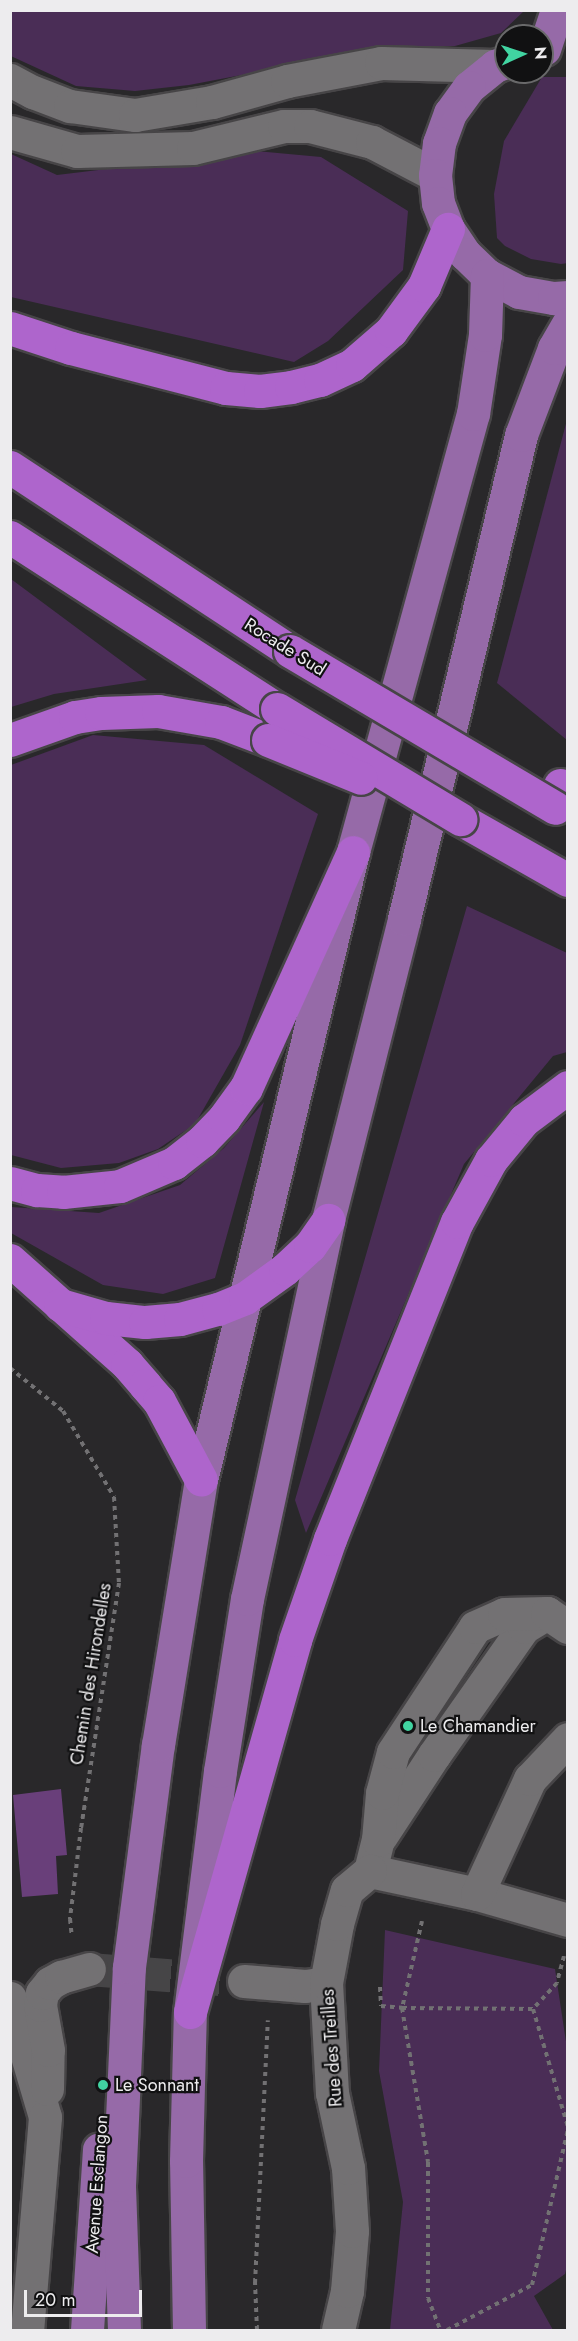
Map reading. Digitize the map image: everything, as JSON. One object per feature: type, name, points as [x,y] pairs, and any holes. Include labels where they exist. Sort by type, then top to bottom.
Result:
[{"type":"highway","points":[[10,328],[70,348],[226,388],[260,391],[291,387],[320,380],[352,365],[392,331],[424,286],[448,229]]},
{"type":"highway","name":"Rocade Sud","points":[[10,466],[290,651],[407,721],[562,799]]},
{"type":"highway","points":[[10,537],[277,709],[460,819],[554,872]]},
{"type":"highway","points":[[10,740],[75,717],[101,712],[158,711],[221,722],[460,819]]},
{"type":"highway","points":[[10,1182],[37,1190],[63,1192],[120,1186],[174,1163],[202,1141],[224,1118],[246,1088],[353,852]]},
{"type":"highway","points":[[190,2012],[295,1640],[330,1539],[452,1233],[491,1160],[524,1120],[567,1087]]},
{"type":"highway","points":[[60,1305],[106,1318],[146,1322],[180,1320],[245,1298],[285,1269],[310,1246],[328,1220]]},
{"type":"highway","points":[[10,1260],[127,1364],[146,1384],[159,1401],[201,1480]]},
{"type":"main road","points":[[554,30],[557,10]]},
{"type":"main road","points":[[494,68],[469,87],[450,113],[439,143],[435,175],[438,203],[448,229],[465,254],[487,275],[519,292],[554,298],[567,297]]},
{"type":"main road","points":[[124,2331],[119,2185],[129,1967],[158,1745],[201,1480],[353,852],[473,414],[485,335],[487,275]]},
{"type":"main road","points":[[189,2331],[186,2161],[190,2012],[220,1771],[247,1599],[328,1220],[407,908],[521,435],[554,348],[567,324]]},
{"type":"main road","name":"Avenue Esclangon","points":[[87,2331],[103,2085],[129,1967]]},
{"type":"street","points":[[10,80],[33,92],[70,106],[135,115],[212,102],[287,81],[381,63],[494,64]]},
{"type":"street","points":[[10,132],[77,151],[192,148],[284,126],[310,126],[372,142],[435,175]]},
{"type":"street","points":[[557,1620],[524,1627],[434,1755],[378,1840],[370,1871],[477,1894],[566,1936]]},
{"type":"street","points":[[477,1894],[530,1779],[567,1739]]},
{"type":"street","name":"Rue des Treilles","points":[[338,2331],[346,2291],[352,2230],[348,2168],[332,2093],[326,1983],[337,1924],[347,1890],[370,1871]]},
{"type":"street","points":[[27,2331],[48,2058],[40,2005],[42,1993],[50,1983],[61,1977],[89,1969]]},
{"type":"street","points":[[244,1981],[305,1986],[326,1983]]},
{"type":"street","points":[[10,1998],[45,2117]]},
{"type":"path","name":"Chemin des Hirondelles","points":[[10,1368],[63,1411],[114,1497],[119,1582],[81,1828],[70,1919],[73,1940]]},
{"type":"path","points":[[432,1884],[417,1937],[402,2008],[428,2162],[428,2298],[440,2331]]},
{"type":"path","points":[[380,1987],[381,2006],[533,2009],[558,1983],[566,1936]]},
{"type":"path","points":[[447,2331],[532,2285],[567,2128],[533,2009]]},
{"type":"path","points":[[257,2331],[255,2283],[268,2010]]},
{"type":"shaded area","points":[[10,11],[524,11],[510,24],[494,24],[494,35],[455,46],[390,47],[189,85],[135,91],[76,86],[11,56]]},
{"type":"shaded area","points":[[554,77],[567,77],[568,263],[531,259],[505,246],[497,238],[494,194],[504,141],[538,84],[554,84]]},
{"type":"shaded area","points":[[256,151],[321,157],[408,211],[403,270],[328,341],[294,362],[11,297],[11,154],[57,175]]},
{"type":"shaded area","points":[[567,420],[567,740],[497,683]]},
{"type":"shaded area","points":[[10,579],[147,680],[54,694],[11,707]]},
{"type":"shaded area","points":[[93,735],[204,745],[318,814],[240,1045],[195,1124],[158,1149],[119,1163],[61,1168],[11,1155],[11,765]]},
{"type":"shaded area","points":[[467,906],[567,953],[567,1052],[553,1056],[464,1164],[306,1533],[295,1500]]},
{"type":"shaded area","points":[[264,1102],[215,1278],[163,1294],[103,1285],[11,1233],[11,1207],[99,1213],[180,1185],[224,1148]]},
{"type":"shaded area","points":[[385,1930],[555,1969],[568,2055],[567,2266],[565,2274],[534,2296],[553,2330],[390,2330],[403,2202],[379,2071]]},
{"type":"building","points":[[61,1789],[67,1855],[56,1856],[58,1894],[22,1897],[13,1795]]},
{"type":"tunnel","points":[[89,1969],[244,1981]]},
{"type":"place","name":"Le Chamandier","points":[[408,1726]]},
{"type":"place","name":"Le Sonnant","points":[[103,2085]]}]
